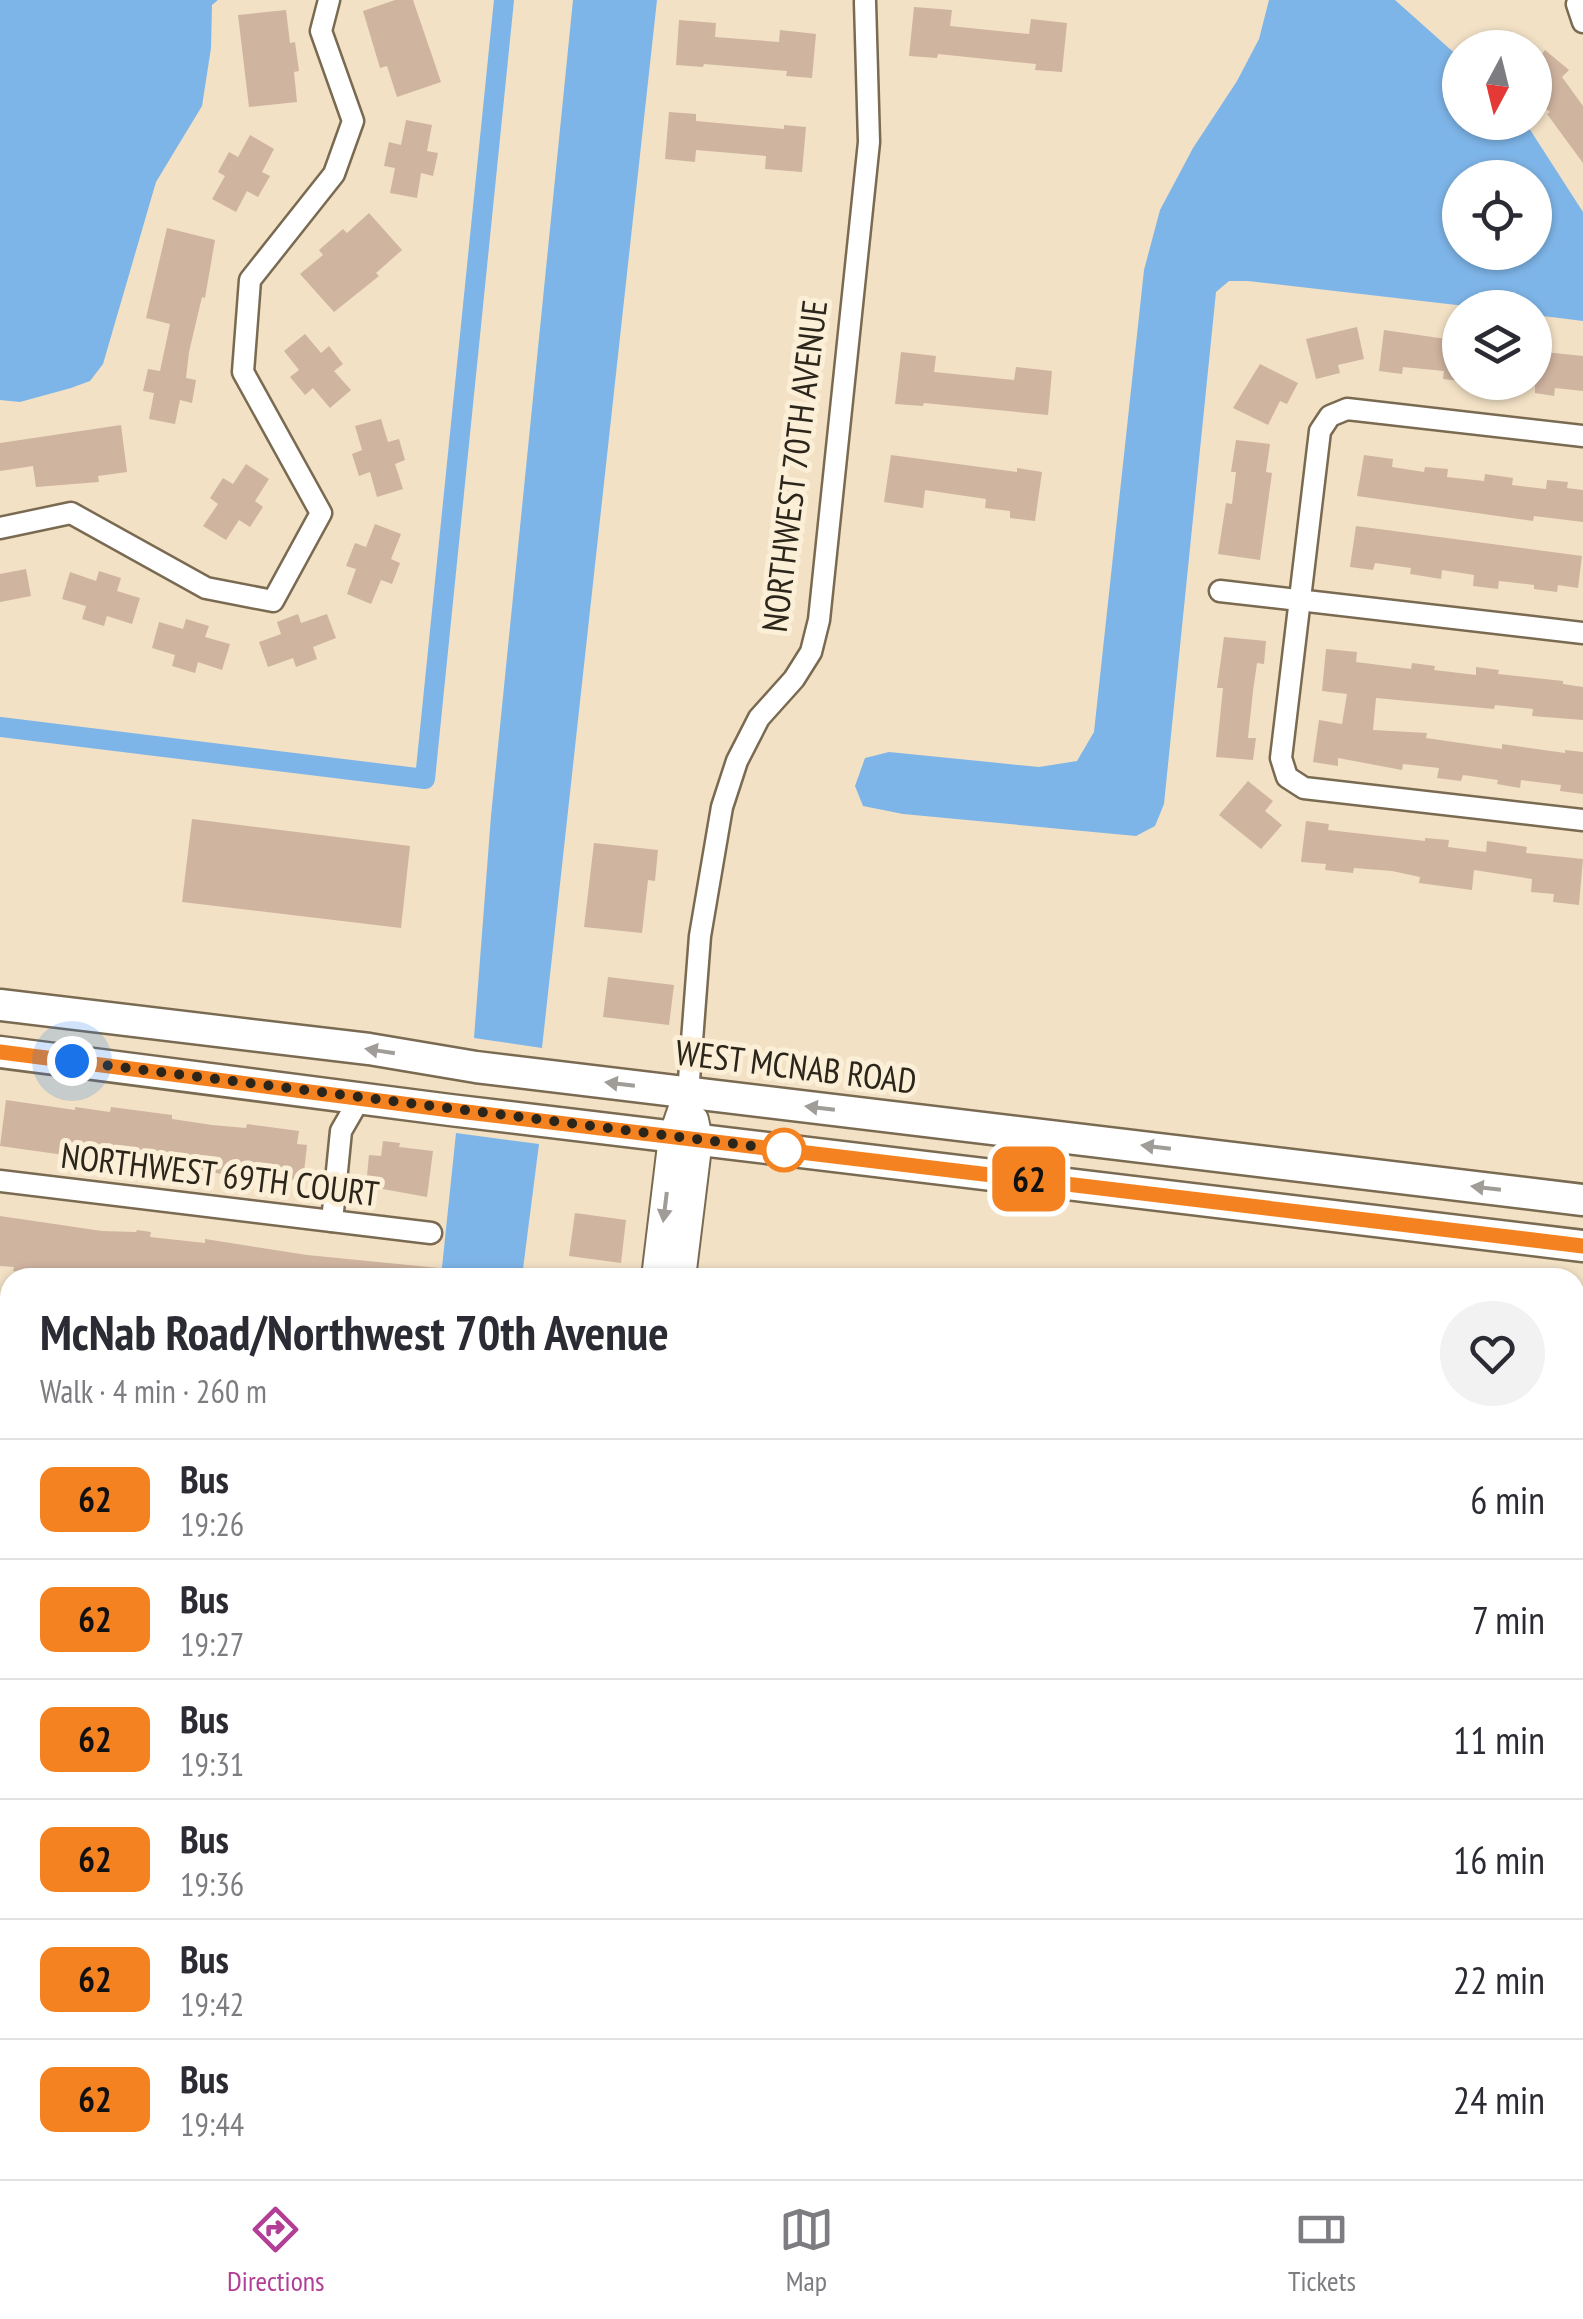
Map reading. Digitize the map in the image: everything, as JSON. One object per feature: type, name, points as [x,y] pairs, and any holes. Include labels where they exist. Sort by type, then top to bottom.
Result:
[{"type":"main road","name":"WEST MCNAB ROAD","points":[[0,1005],[369,1049],[476,1067],[1583,1200]]},
{"type":"main road","points":[[0,1052],[1583,1246]]},
{"type":"street","points":[[0,528],[71,513],[206,588],[273,601],[321,513],[243,372],[250,280],[334,174],[352,122],[321,31],[329,0]]},
{"type":"street","name":"NORTHWEST 70TH AVENUE","points":[[681,1268],[688,1093],[700,936],[722,807],[737,760],[759,718],[811,652],[819,620],[869,142],[865,2]]},
{"type":"street","points":[[1583,436],[1347,409],[1330,416],[1320,431],[1281,758],[1287,777],[1304,788],[1583,820]]},
{"type":"street","points":[[1220,591],[1583,633]]},
{"type":"street","points":[[332,1221],[341,1131],[360,1098]]},
{"type":"street","name":"NORTHWEST 70TH AVENUE","points":[[658,1268],[686,1138]]},
{"type":"street","name":"NORTHWEST 69TH COURT","points":[[0,1181],[432,1233]]},
{"type":"water","points":[[0,0],[218,0],[212,5],[211,48],[202,106],[156,182],[103,364],[90,381],[20,402],[0,400]]},
{"type":"water","points":[[573,0],[657,0],[542,1048],[474,1038],[491,816]]},
{"type":"water","points":[[1269,0],[1395,0],[1442,42],[1442,140],[1537,140],[1550,160],[1442,160],[1442,270],[1552,270],[1552,164],[1583,212],[1583,321],[1552,317],[1552,290],[1442,290],[1442,303],[1229,281],[1216,292],[1164,804],[1155,826],[1136,836],[903,814],[863,806],[855,786],[865,758],[889,752],[1039,767],[1077,761],[1094,732],[1144,270],[1160,210],[1193,148],[1259,39]]},
{"type":"water","points":[[456,1133],[539,1144],[523,1268],[442,1268]]},
{"type":"building","points":[[395,0],[413,0],[441,82],[397,97],[387,66],[380,68],[363,11]]},
{"type":"building","points":[[914,7],[952,10],[950,26],[1029,34],[1031,19],[1067,23],[1062,72],[1035,70],[1036,64],[938,54],[937,58],[909,56]]},
{"type":"building","points":[[286,10],[299,71],[294,72],[297,102],[249,107],[238,15]]},
{"type":"building","points":[[679,20],[716,23],[715,37],[779,42],[780,30],[816,34],[812,78],[786,76],[787,71],[676,65]]},
{"type":"building","points":[[1552,56],[1569,70],[1562,77],[1583,106],[1583,163],[1552,121]]},
{"type":"building","points":[[669,112],[696,114],[696,121],[784,129],[784,125],[806,127],[802,172],[765,169],[766,156],[696,150],[695,162],[665,159]]},
{"type":"building","points":[[406,120],[432,125],[427,151],[438,153],[433,176],[421,173],[417,198],[390,193],[395,168],[384,166],[389,142],[401,145]]},
{"type":"building","points":[[250,135],[274,149],[262,172],[270,176],[258,197],[247,191],[236,212],[212,199],[225,176],[218,172],[229,152],[238,157]]},
{"type":"building","points":[[369,213],[402,250],[376,273],[379,276],[334,312],[300,274],[323,255],[319,250]]},
{"type":"building","points":[[167,228],[215,240],[205,298],[202,297],[189,352],[186,378],[196,380],[192,403],[180,400],[175,424],[149,419],[154,393],[143,391],[148,369],[160,371],[170,324],[146,318]]},
{"type":"building","points":[[1357,327],[1364,359],[1338,365],[1340,373],[1316,379],[1306,339]]},
{"type":"building","points":[[1384,330],[1442,338],[1442,371],[1403,367],[1402,374],[1379,371]]},
{"type":"building","points":[[305,334],[321,353],[329,346],[343,364],[334,371],[351,390],[330,408],[313,388],[305,395],[290,377],[299,370],[284,351]]},
{"type":"building","points":[[901,352],[936,356],[934,372],[1014,380],[1016,367],[1052,371],[1048,415],[924,403],[895,404]]},
{"type":"building","points":[[1552,353],[1583,356],[1583,391],[1555,388],[1554,396]]},
{"type":"building","points":[[1260,364],[1298,383],[1287,404],[1280,401],[1268,425],[1233,408]]},
{"type":"building","points":[[381,419],[388,442],[399,439],[405,460],[395,464],[403,489],[377,497],[370,472],[359,476],[352,454],[362,450],[355,426]]},
{"type":"building","points":[[121,425],[127,472],[98,476],[99,482],[36,487],[33,466],[0,471],[0,443]]},
{"type":"building","points":[[1236,440],[1270,444],[1266,472],[1272,473],[1260,560],[1218,554],[1226,503],[1232,504]]},
{"type":"building","points":[[891,455],[1042,472],[1035,521],[1010,518],[1010,511],[985,508],[986,499],[925,490],[923,508],[884,502]]},
{"type":"building","points":[[1364,455],[1393,459],[1392,467],[1424,472],[1425,467],[1448,469],[1447,477],[1484,481],[1485,474],[1513,478],[1512,485],[1546,489],[1547,480],[1568,482],[1567,488],[1583,490],[1583,522],[1534,516],[1533,521],[1357,496]]},
{"type":"building","points":[[246,464],[269,479],[255,501],[263,507],[250,527],[239,520],[226,540],[203,526],[218,504],[210,498],[223,478],[233,484]]},
{"type":"building","points":[[375,524],[401,534],[391,559],[400,563],[392,584],[381,580],[371,604],[347,594],[356,569],[346,566],[355,543],[366,547]]},
{"type":"building","points":[[1356,526],[1582,556],[1578,588],[1558,585],[1557,592],[1499,581],[1498,589],[1473,586],[1474,575],[1442,570],[1441,579],[1410,574],[1411,568],[1375,563],[1373,570],[1350,567]]},
{"type":"building","points":[[26,569],[31,596],[0,602],[0,574]]},
{"type":"building","points":[[99,571],[121,578],[117,591],[140,598],[132,624],[107,616],[104,626],[82,619],[86,606],[62,599],[70,572],[96,581]]},
{"type":"building","points":[[298,614],[301,623],[327,614],[336,638],[313,647],[317,659],[296,667],[293,658],[268,667],[259,642],[281,634],[277,622]]},
{"type":"building","points":[[186,619],[209,626],[205,637],[230,644],[222,670],[198,662],[195,673],[172,666],[175,655],[152,648],[159,622],[183,629]]},
{"type":"building","points":[[1224,637],[1266,641],[1264,664],[1257,663],[1253,691],[1248,738],[1256,738],[1253,760],[1216,757],[1223,688],[1217,688]]},
{"type":"building","points":[[1326,649],[1357,652],[1356,662],[1411,669],[1412,663],[1476,675],[1476,667],[1583,687],[1583,720],[1532,716],[1533,709],[1376,698],[1373,730],[1427,733],[1426,738],[1502,749],[1502,744],[1583,752],[1583,794],[1560,791],[1561,785],[1521,780],[1520,788],[1463,775],[1461,781],[1437,778],[1439,768],[1403,764],[1402,770],[1338,758],[1338,766],[1313,762],[1319,720],[1342,724],[1347,694],[1322,691]]},
{"type":"building","points":[[1248,781],[1273,801],[1265,811],[1282,825],[1261,849],[1219,815]]},
{"type":"building","points":[[192,819],[410,846],[401,928],[182,902]]},
{"type":"building","points":[[1306,821],[1329,824],[1328,830],[1449,840],[1448,847],[1486,852],[1487,841],[1527,847],[1526,853],[1583,859],[1579,905],[1553,902],[1554,894],[1531,892],[1532,879],[1474,870],[1472,890],[1419,883],[1420,877],[1392,871],[1325,870],[1326,864],[1301,862]]},
{"type":"building","points":[[594,843],[658,850],[655,881],[648,880],[642,933],[584,927]]},
{"type":"building","points":[[608,977],[674,985],[669,1025],[603,1017]]},
{"type":"building","points":[[6,1100],[75,1110],[110,1112],[111,1107],[212,1125],[246,1128],[247,1124],[299,1131],[297,1144],[307,1145],[303,1181],[151,1164],[150,1167],[0,1146]]},
{"type":"building","points":[[383,1141],[433,1151],[427,1197],[366,1186],[369,1155],[381,1156]]},
{"type":"building","points":[[575,1213],[626,1220],[621,1263],[569,1256]]},
{"type":"building","points":[[0,1216],[102,1231],[137,1230],[151,1232],[150,1237],[205,1243],[205,1239],[307,1255],[439,1268],[14,1268],[0,1266]]},
{"type":"waterway","points":[[0,727],[425,779],[504,0]]},
{"type":"bus line","name":"62","points":[[0,1052],[1583,1246]]},
{"type":"route","points":[[72,1061],[784,1150]]}]
